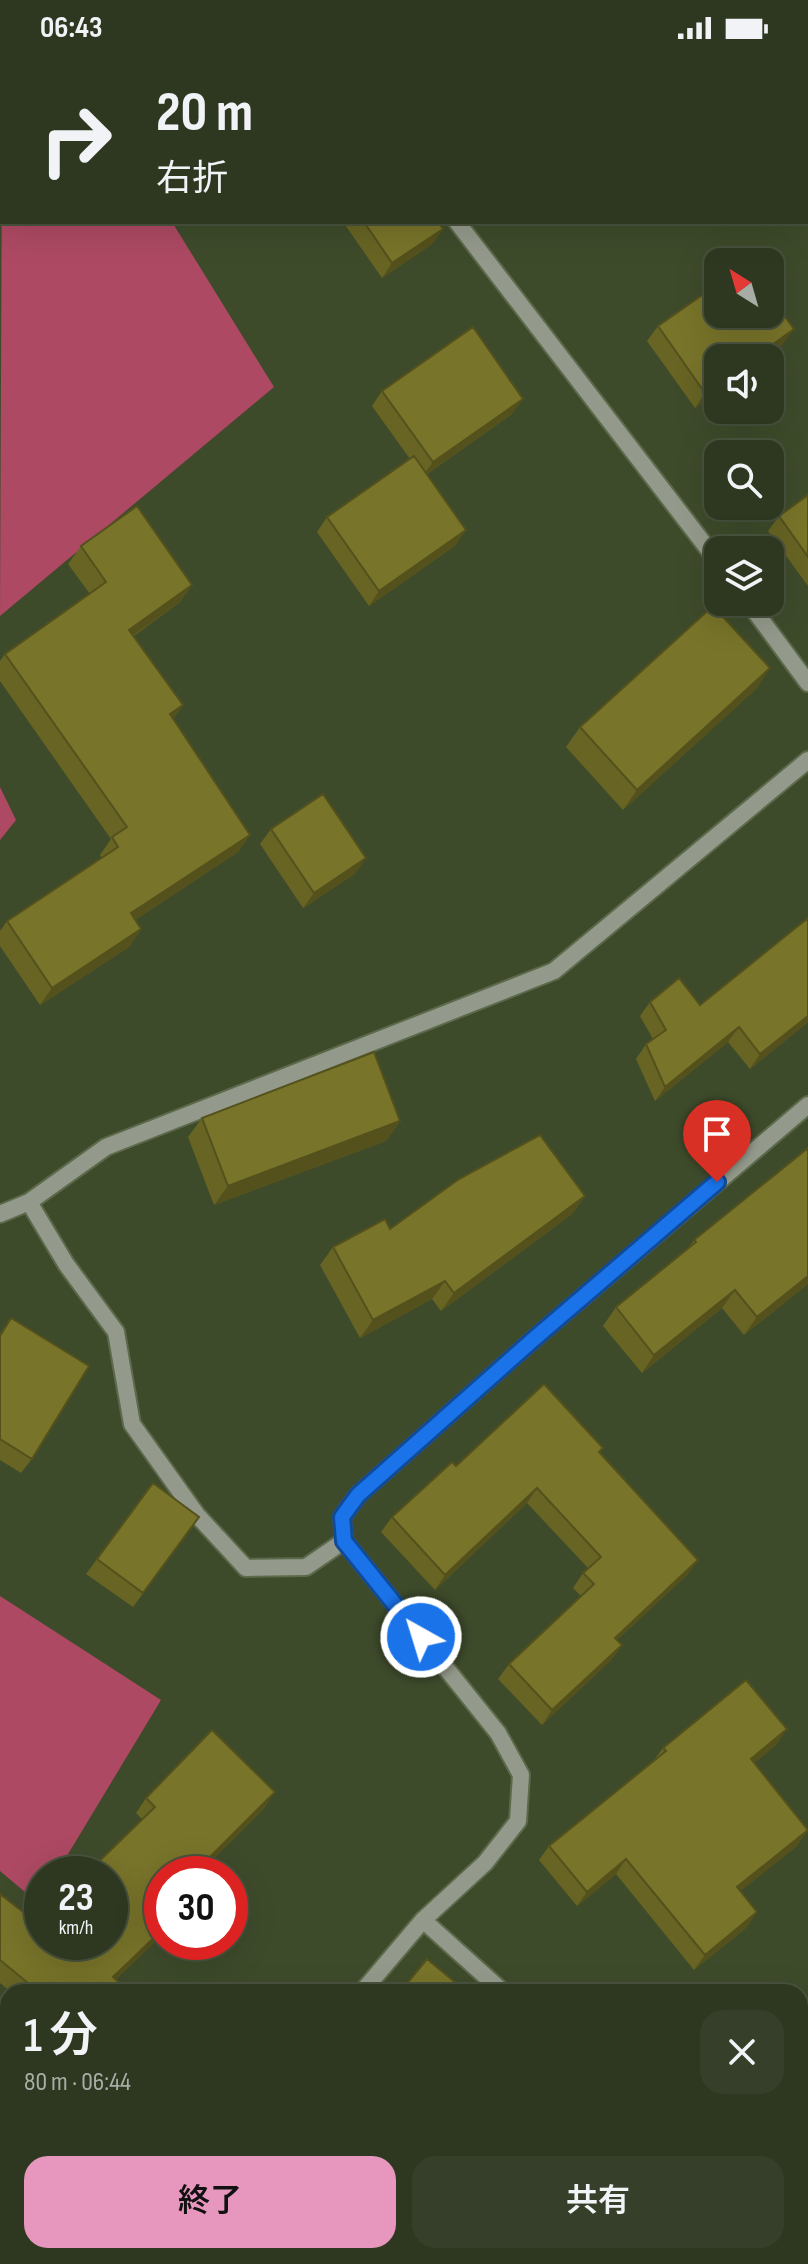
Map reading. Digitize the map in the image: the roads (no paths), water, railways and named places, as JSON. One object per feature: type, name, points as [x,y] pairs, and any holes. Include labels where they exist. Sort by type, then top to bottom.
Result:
[{"type":"street","points":[[459,224],[704,544]]},
{"type":"street","points":[[758,616],[808,683]]},
{"type":"street","points":[[0,1214],[29,1202],[106,1147],[554,971],[808,760]]},
{"type":"street","points":[[369,1984],[423,1920],[485,1863],[518,1821],[521,1775],[498,1733],[344,1541],[342,1517],[358,1495],[535,1338],[808,1105]]},
{"type":"street","points":[[29,1202],[66,1264],[116,1332],[132,1424],[197,1515],[246,1568],[306,1567],[344,1541]]},
{"type":"street","points":[[423,1920],[494,1984]]}]
